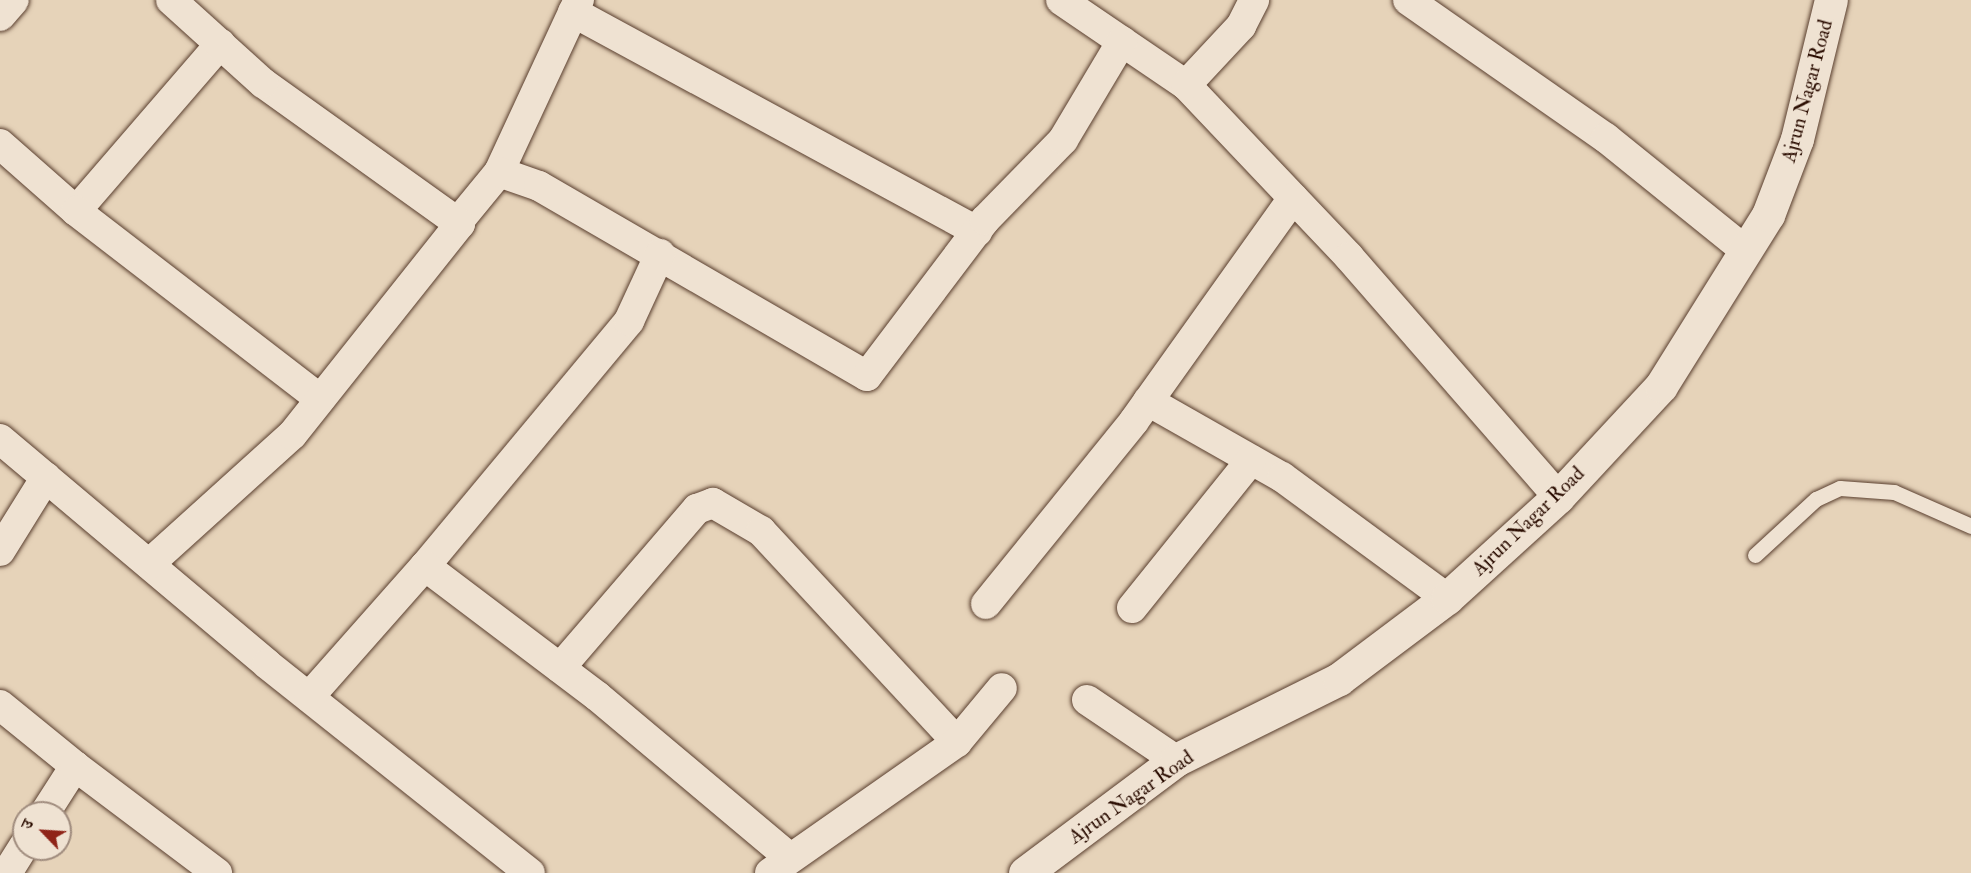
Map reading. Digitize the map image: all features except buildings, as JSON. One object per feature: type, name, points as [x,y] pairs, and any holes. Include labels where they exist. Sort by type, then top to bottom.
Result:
[{"type":"street","points":[[0,16],[14,0]]},
{"type":"street","points":[[171,0],[264,83],[458,222]]},
{"type":"street","points":[[1061,0],[1186,85],[1293,198],[1558,497]]},
{"type":"street","points":[[1186,85],[1240,26],[1254,0]]},
{"type":"street","points":[[1407,0],[1606,138],[1745,250]]},
{"type":"street","name":"Ajrun Nagar Road","points":[[1025,873],[1176,760],[1339,679],[1447,598],[1558,497],[1661,386],[1768,215],[1797,139],[1831,0]]},
{"type":"street","points":[[149,564],[292,435],[499,172],[576,6],[977,231]]},
{"type":"street","points":[[499,172],[539,186],[660,254],[867,376],[977,231],[1063,140],[1122,41]]},
{"type":"street","points":[[76,212],[220,44]]},
{"type":"street","points":[[0,144],[76,212],[321,399]]},
{"type":"street","points":[[986,604],[1148,401],[1293,198]]},
{"type":"street","points":[[309,697],[425,566],[629,321],[660,254]]},
{"type":"street","points":[[1148,401],[1251,460],[1447,598]]},
{"type":"street","points":[[0,439],[309,697],[530,873]]},
{"type":"street","points":[[1132,608],[1251,460]]},
{"type":"street","points":[[0,551],[46,477]]},
{"type":"street","points":[[560,668],[697,508],[714,503],[761,531],[957,742]]},
{"type":"street","points":[[425,566],[560,668],[780,865],[957,742],[1002,688]]},
{"type":"street","points":[[1087,700],[1176,760]]},
{"type":"street","points":[[0,705],[75,766],[217,873]]},
{"type":"street","points":[[53,801],[75,766]]},
{"type":"lane","points":[[1755,555],[1816,500],[1840,488],[1894,492],[1971,526]]}]
